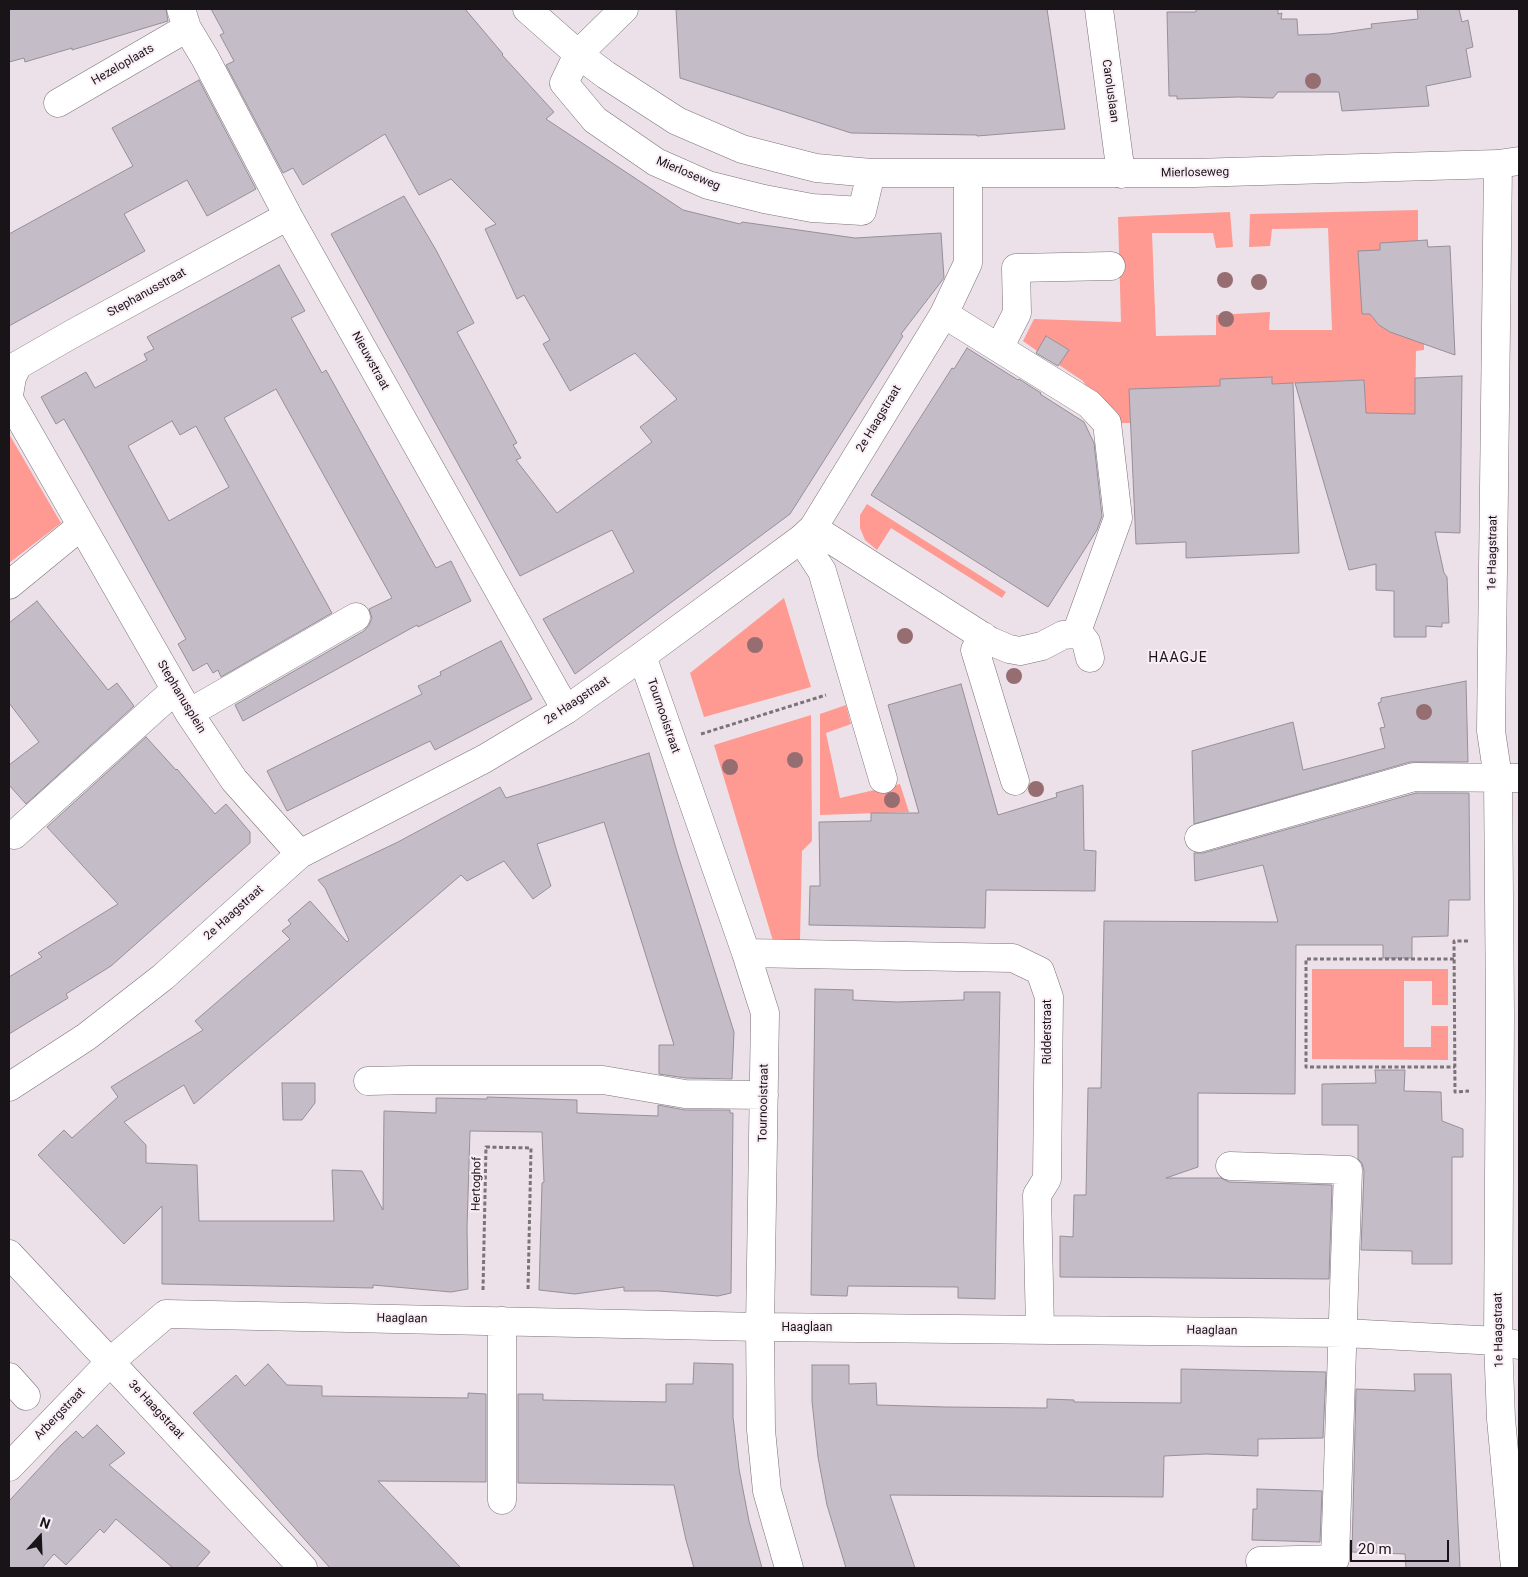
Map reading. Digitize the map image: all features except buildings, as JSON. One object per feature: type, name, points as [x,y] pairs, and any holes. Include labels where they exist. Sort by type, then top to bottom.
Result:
[{"type":"street","name":"Mierloseweg","points":[[527,9],[578,54],[606,75],[677,121],[742,149],[816,168],[871,173],[1121,174],[1279,172],[1509,163]]},
{"type":"street","points":[[578,54],[624,9]]},
{"type":"street","name":"Caroluslaan","points":[[1099,9],[1121,174]]},
{"type":"street","name":"Hezeloplaats","points":[[58,103],[184,18]]},
{"type":"street","name":"Nieuwstraat","points":[[184,18],[288,216],[566,710]]},
{"type":"street","name":"Mierloseweg","points":[[578,54],[564,83],[595,120],[656,162],[708,186],[812,208],[862,211],[871,173]]},
{"type":"street","name":"1e Haagstraat","points":[[1509,163],[1491,731],[1509,778],[1499,941],[1499,1091],[1509,1343],[1501,1419],[1515,1568]]},
{"type":"street","name":"2e Haagstraat","points":[[9,1087],[86,1037],[163,977],[300,854],[484,759],[566,710],[807,534],[944,314],[968,263],[968,173]]},
{"type":"street","name":"Stephanusstraat","points":[[10,390],[18,366],[288,216]]},
{"type":"street","points":[[998,348],[1017,313],[1016,268],[1111,266]]},
{"type":"street","points":[[944,314],[1089,404],[1107,423],[1118,518],[1076,634]]},
{"type":"street","name":"Stephanusplein","points":[[10,390],[81,526],[189,713],[234,780],[300,854]]},
{"type":"street","points":[[9,585],[81,526]]},
{"type":"street","points":[[807,534],[983,636],[1009,649],[1020,650],[1042,646],[1062,635],[1076,634],[1086,642],[1090,658]]},
{"type":"street","points":[[807,534],[822,571],[883,779]]},
{"type":"street","points":[[189,713],[356,617]]},
{"type":"street","points":[[983,636],[975,650],[1015,781]]},
{"type":"street","name":"Tournooistraat","points":[[642,656],[746,953],[765,1013],[760,1327],[761,1430],[767,1491],[788,1568]]},
{"type":"street","points":[[14,835],[175,690]]},
{"type":"street","points":[[1199,838],[1414,777],[1509,778]]},
{"type":"street","name":"Ridderstraat","points":[[746,953],[1013,958],[1040,970],[1048,997],[1047,1179],[1036,1195],[1040,1329]]},
{"type":"street","points":[[368,1082],[410,1080],[603,1080],[685,1094],[764,1095]]},
{"type":"street","points":[[1230,1166],[1348,1170],[1335,1559],[1260,1561]]},
{"type":"street","name":"3e Haagstraat","points":[[9,1254],[303,1568]]},
{"type":"street","name":"Haaglaan","points":[[111,1361],[166,1314],[760,1327],[1344,1333],[1509,1343]]},
{"type":"street","points":[[502,1500],[504,1321]]},
{"type":"street","name":"Arbergstraat","points":[[9,1466],[111,1361]]},
{"type":"path","points":[[672,743],[856,686]]},
{"type":"path","points":[[1499,941],[1454,941],[1455,1092],[1499,1091]]},
{"type":"path","points":[[1454,959],[1306,959],[1306,1067],[1455,1067]]},
{"type":"path","name":"Hertoghof","points":[[486,1147],[531,1148],[504,1321],[486,1147]]},
{"type":"shaded area","points":[[1418,210],[1418,241],[1380,244],[1370,314],[1379,325],[1390,332],[1424,312],[1424,350],[1416,351],[1415,414],[1366,413],[1364,380],[1272,384],[1272,377],[1220,386],[1130,389],[1131,423],[1111,423],[1083,381],[1059,365],[1068,350],[1047,336],[1037,351],[1023,341],[1034,319],[1121,322],[1118,217],[1230,212],[1233,247],[1216,248],[1213,233],[1152,233],[1156,336],[1216,335],[1216,315],[1270,312],[1269,330],[1332,330],[1328,228],[1272,229],[1270,246],[1249,247],[1250,214]]},
{"type":"shaded area","points":[[9,434],[61,523],[9,563]]},
{"type":"shaded area","points":[[867,504],[1006,592],[1002,598],[891,528],[877,550],[865,540],[860,528],[860,515]]},
{"type":"shaded area","points":[[784,598],[811,687],[704,717],[690,673]]},
{"type":"shaded area","points":[[846,705],[851,724],[826,733],[840,798],[900,784],[909,812],[820,815],[820,714]]},
{"type":"shaded area","points":[[811,715],[812,841],[802,851],[800,941],[773,941],[714,745]]},
{"type":"shaded area","points":[[1312,969],[1448,969],[1448,1005],[1432,1005],[1432,981],[1404,981],[1404,1047],[1431,1047],[1431,1026],[1448,1026],[1448,1060],[1312,1059]]},
{"type":"district","name":"HAAGJE","points":[[1178,658]]}]
